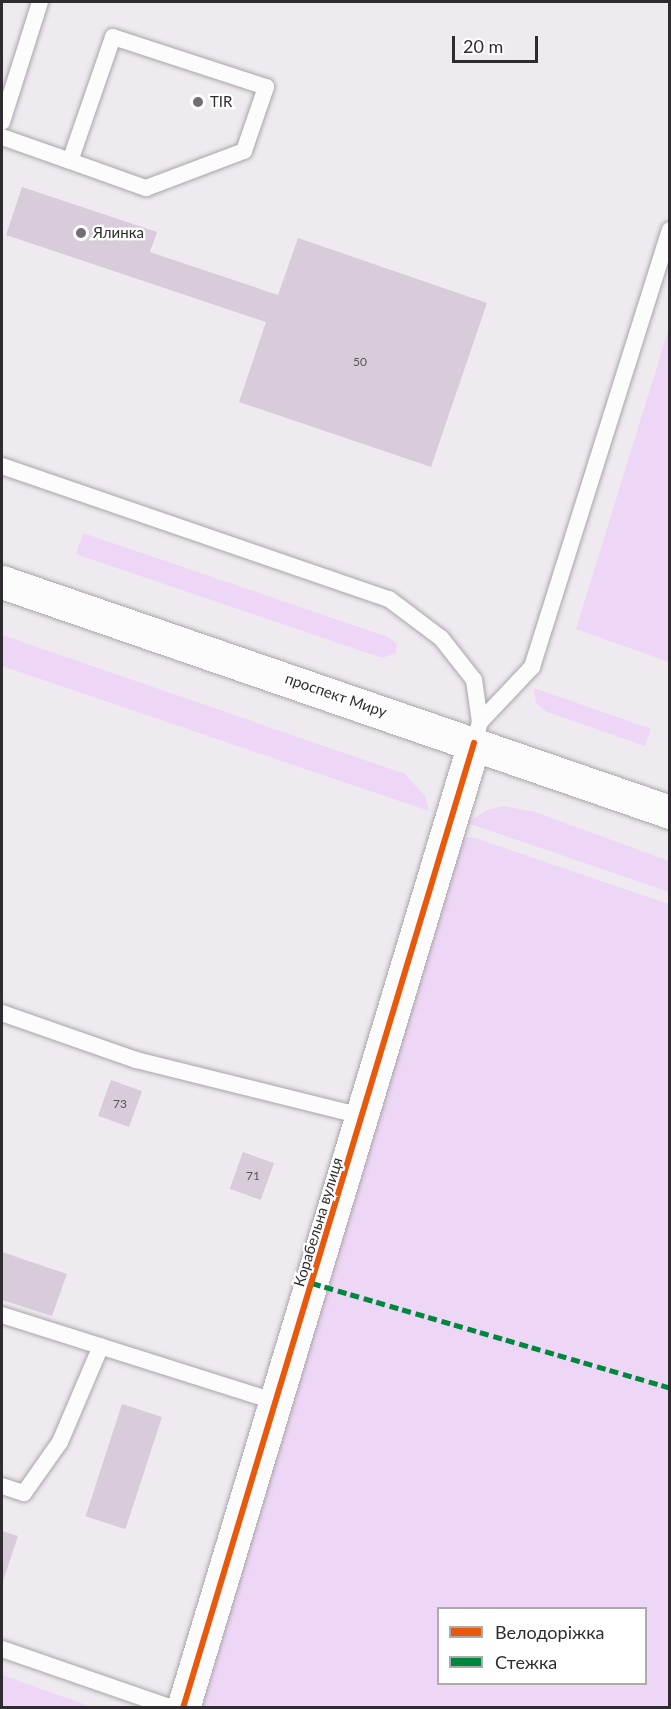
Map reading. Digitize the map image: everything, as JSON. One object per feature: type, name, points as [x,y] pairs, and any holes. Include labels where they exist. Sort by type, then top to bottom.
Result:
[{"type":"street","name":"проспект Миру","points":[[2,582],[477,733],[669,812]]},
{"type":"street","name":"Корабельна вулиця","points":[[183,1707],[477,733]]},
{"type":"lane","points":[[2,122],[40,2]]},
{"type":"lane","points":[[2,137],[70,162],[146,188],[244,151],[266,87],[113,37],[70,162]]},
{"type":"lane","points":[[477,733],[532,667],[669,230]]},
{"type":"lane","points":[[2,466],[389,599],[441,638],[474,680],[477,733]]},
{"type":"lane","points":[[2,1013],[136,1060],[362,1116]]},
{"type":"lane","points":[[2,1315],[276,1402]]},
{"type":"lane","points":[[2,1486],[24,1493],[60,1442],[101,1347]]},
{"type":"lane","points":[[2,1649],[172,1707]]},
{"type":"shaded area","points":[[669,328],[669,662],[576,629]]},
{"type":"shaded area","points":[[83,533],[388,637],[397,644],[396,653],[382,658],[76,554]]},
{"type":"shaded area","points":[[2,635],[405,774],[425,796],[429,811],[2,666]]},
{"type":"shaded area","points":[[534,688],[651,729],[645,746],[547,712],[536,703]]},
{"type":"shaded area","points":[[503,806],[535,812],[669,861],[669,892],[468,823],[485,811]]},
{"type":"shaded area","points":[[472,837],[669,904],[669,1707],[201,1708],[452,854],[462,838]]},
{"type":"shaded area","points":[[2,1675],[92,1707],[2,1707]]},
{"type":"building","points":[[22,187],[157,232],[150,252],[278,295],[298,238],[487,303],[431,467],[239,402],[266,322],[6,235]]},
{"type":"building","points":[[111,1080],[142,1091],[129,1127],[98,1116]]},
{"type":"building","points":[[243,1152],[274,1163],[261,1200],[230,1189]]},
{"type":"building","points":[[2,1252],[67,1274],[52,1316],[2,1300]]},
{"type":"building","points":[[122,1404],[162,1417],[125,1529],[86,1516]]},
{"type":"building","points":[[2,1531],[18,1536],[2,1584]]},
{"type":"marked path","points":[[312,1283],[670,1388]]},
{"type":"cycle path","points":[[183,1708],[474,743]]},
{"type":"place","name":"TIR","points":[[198,102]]},
{"type":"place","name":"Ялинка","points":[[81,233]]}]
